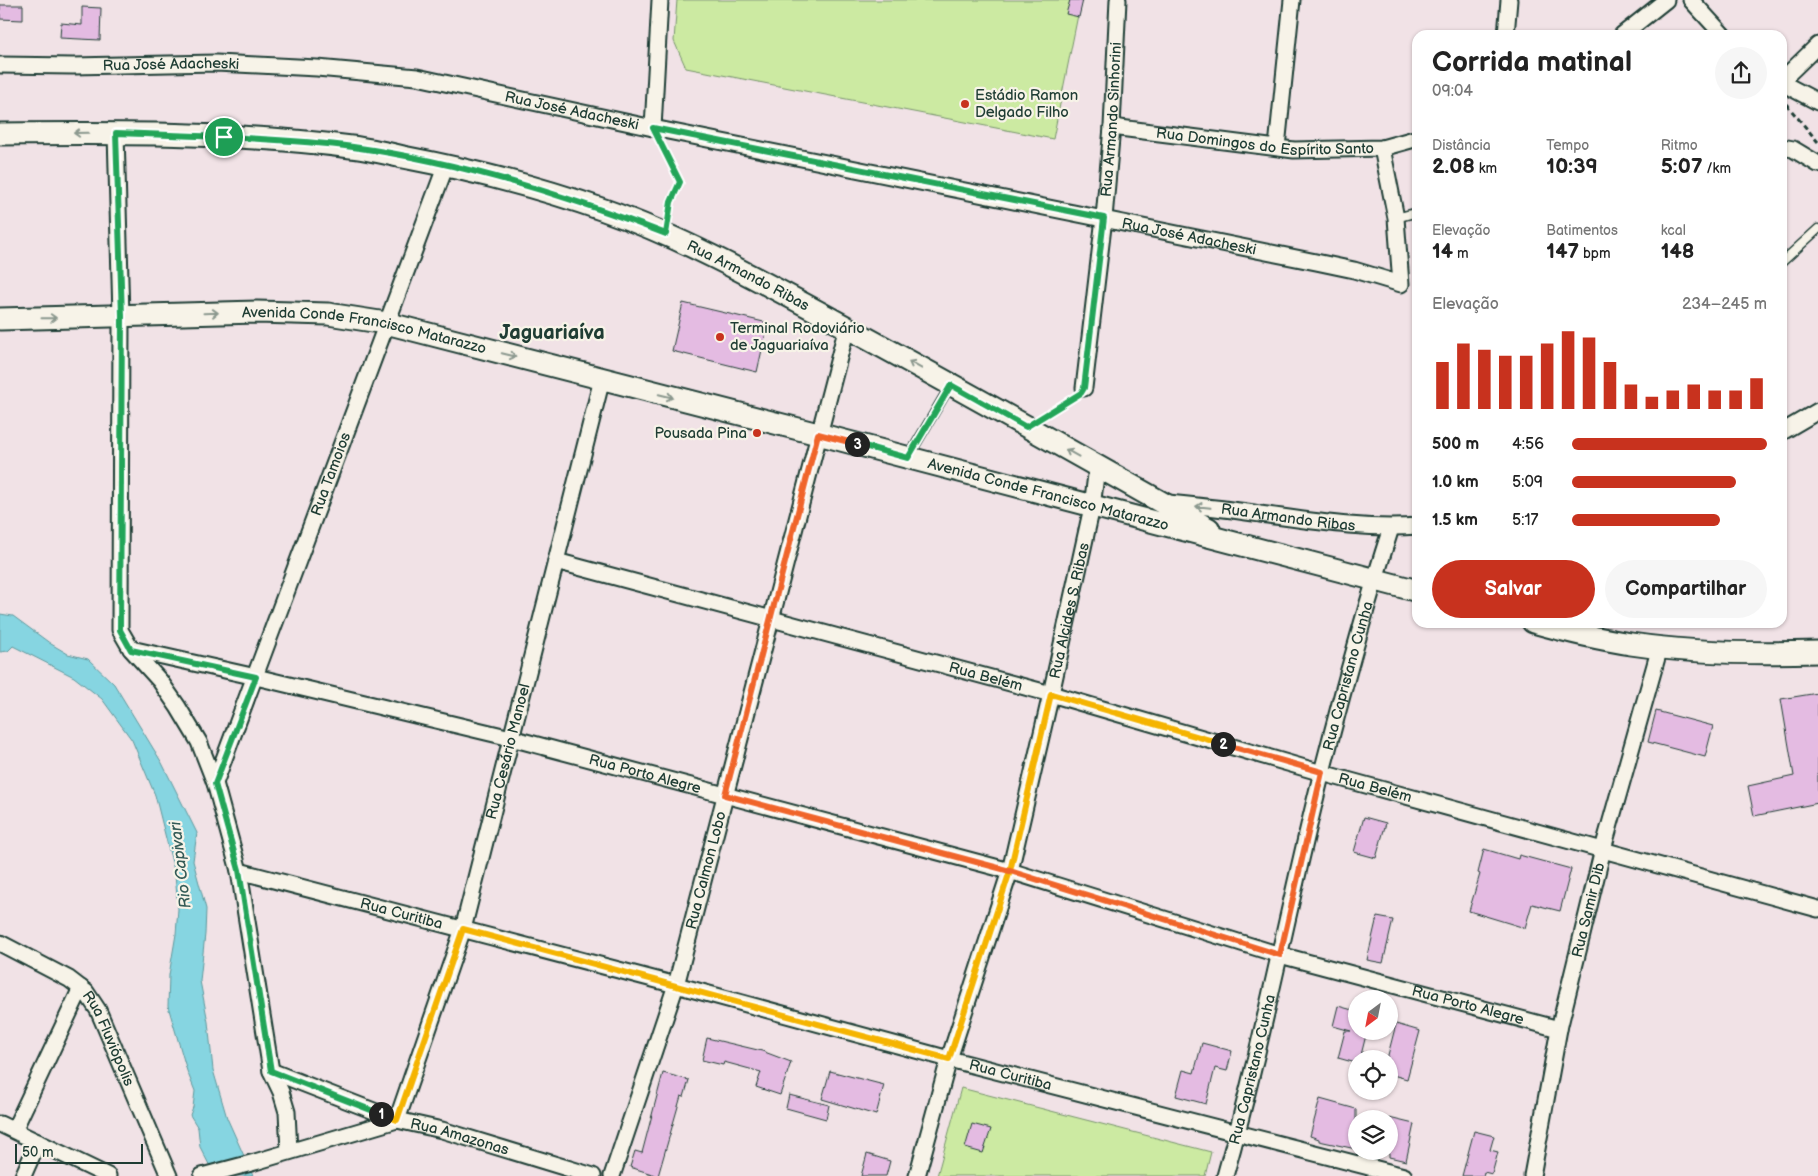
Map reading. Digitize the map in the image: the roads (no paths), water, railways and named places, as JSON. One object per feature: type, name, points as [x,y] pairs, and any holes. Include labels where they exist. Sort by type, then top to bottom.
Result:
[{"type":"street","points":[[653,128],[660,0]]},
{"type":"street","name":"Rua Armando Sinhorini","points":[[1084,388],[1104,218],[1112,127],[1118,0]]},
{"type":"street","points":[[1277,147],[1292,0]]},
{"type":"street","points":[[1507,30],[1510,0]]},
{"type":"street","points":[[1628,30],[1666,0]]},
{"type":"street","points":[[1691,0],[1718,30]]},
{"type":"street","points":[[1787,77],[1818,45]]},
{"type":"street","name":"Rua José Adacheski","points":[[0,65],[73,66],[216,63],[317,68],[417,77],[653,128],[1354,270],[1401,284],[1396,218]]},
{"type":"street","points":[[1787,85],[1818,102]]},
{"type":"street","name":"Rua Domingos do Espírito Santo","points":[[1112,127],[1294,150],[1382,148],[1412,140]]},
{"type":"street","points":[[116,133],[122,316],[120,630],[131,650],[160,681],[178,707],[199,742],[215,784],[239,870],[271,1071],[281,1092],[287,1112],[289,1151]]},
{"type":"street","name":"Rua Armando Ribas","points":[[0,134],[174,134],[275,139],[353,147],[446,165],[527,186],[604,210],[666,234],[757,279],[847,327],[1236,544]]},
{"type":"street","points":[[1382,148],[1396,218]]},
{"type":"street","points":[[1787,148],[1793,149],[1818,164]]},
{"type":"street","name":"Rua Tamoios","points":[[215,784],[446,165]]},
{"type":"street","name":"Avenida Conde Francisco Matarazzo","points":[[0,319],[266,312],[328,314],[386,323],[818,434],[1412,590]]},
{"type":"street","name":"Rua Calmon Lobo","points":[[612,1176],[676,985],[847,327]]},
{"type":"street","name":"Rua Cesário Manoel","points":[[397,1120],[463,929],[602,379]]},
{"type":"street","points":[[1787,429],[1818,412]]},
{"type":"street","name":"Rua Alcides S. Ribas","points":[[917,1176],[949,1059],[1010,871],[1092,507],[1097,467]]},
{"type":"street","name":"Rua Armando Ribas","points":[[1161,502],[1328,523],[1391,528],[1412,526]]},
{"type":"street","name":"Rua Capristano Cunha","points":[[1225,1176],[1280,955],[1322,772],[1374,580],[1391,528]]},
{"type":"street","name":"Rua Belém","points":[[556,561],[1051,694],[1322,772],[1818,909]]},
{"type":"street","points":[[1555,628],[1629,644],[1660,647],[1718,652],[1818,652]]},
{"type":"street","name":"Rua Samir Dib","points":[[1532,1176],[1559,1029],[1603,849],[1660,647]]},
{"type":"street","name":"Rua Porto Alegre","points":[[131,650],[256,677],[511,738],[1010,871],[1280,955],[1559,1029]]},
{"type":"street","name":"Rua Curitiba","points":[[239,870],[949,1059],[1404,1176]]},
{"type":"street","name":"Rua Fluviópolis","points":[[0,942],[69,979],[81,988],[98,1010],[170,1176]]},
{"type":"street","points":[[14,1130],[81,988]]},
{"type":"street","name":"Rua Amazonas","points":[[271,1071],[397,1120],[442,1130],[593,1176]]},
{"type":"street","points":[[202,1176],[397,1120]]},
{"type":"street","points":[[0,1124],[108,1176]]},
{"type":"street","points":[[23,1176],[38,1142]]},
{"type":"lane","points":[[1396,218],[1412,214]]},
{"type":"lane","points":[[1787,257],[1818,229]]},
{"type":"lane","points":[[908,458],[951,385]]},
{"type":"water","name":"Rio Capivari","points":[[0,614],[13,616],[68,654],[88,659],[114,684],[162,763],[197,833],[193,861],[206,909],[200,981],[208,1022],[213,1070],[227,1118],[253,1176],[215,1176],[200,1147],[198,1128],[190,1115],[195,1091],[187,1071],[168,1006],[169,975],[178,909],[175,874],[155,795],[132,740],[102,699],[74,677],[13,646],[8,651],[0,652]]},
{"type":"place","name":"Estádio Ramon Delgado Filho","points":[[965,104]]},
{"type":"place","name":"Terminal Rodoviário de Jaguariaíva","points":[[720,337]]},
{"type":"place","name":"Pousada Pina","points":[[757,433]]},
{"type":"district","name":"Jaguariaíva","points":[[552,333]]}]
